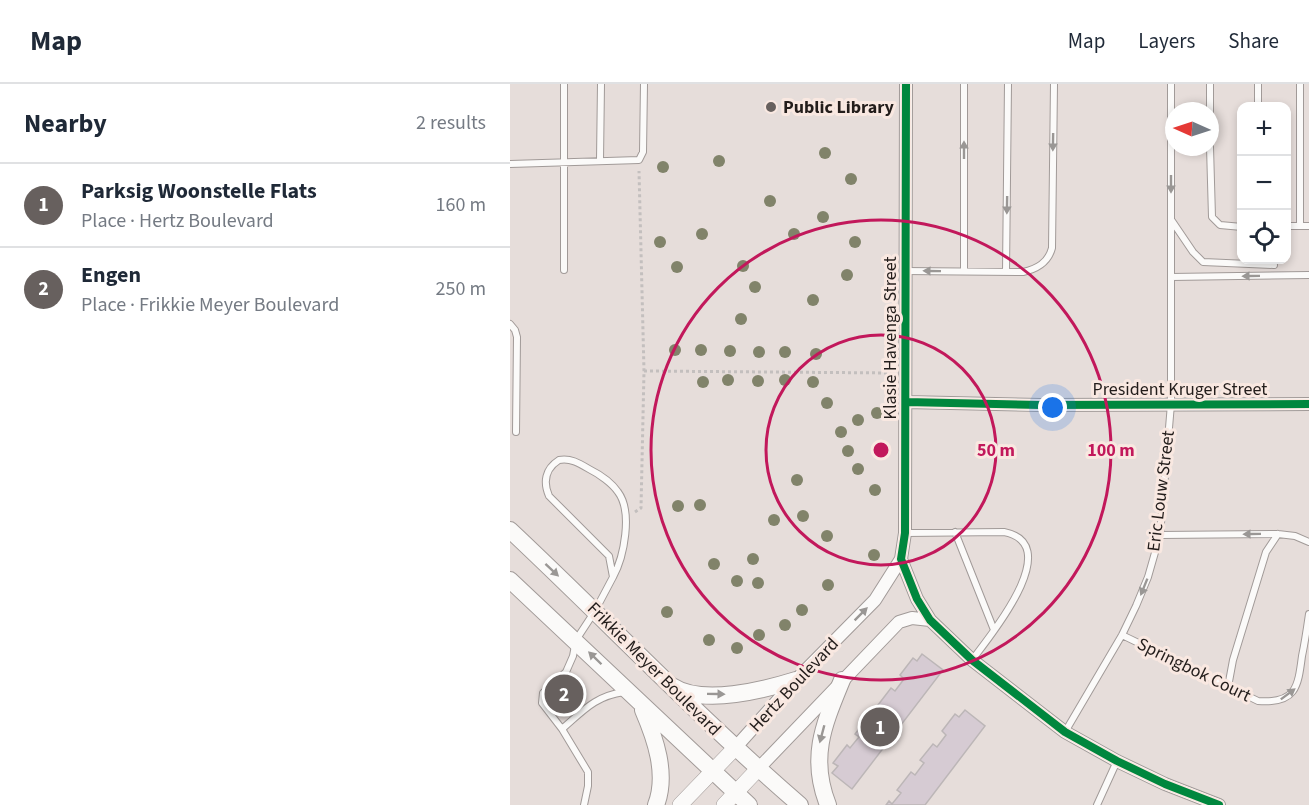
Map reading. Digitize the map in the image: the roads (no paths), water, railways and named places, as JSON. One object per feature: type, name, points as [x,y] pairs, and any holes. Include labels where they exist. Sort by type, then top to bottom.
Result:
[{"type":"main road","name":"Frikkie Meyer Boulevard","points":[[510,530],[735,748],[800,805]]},
{"type":"main road","name":"Frikkie Meyer Boulevard","points":[[510,580],[749,805]]},
{"type":"main road","points":[[662,678],[681,691],[710,694],[743,694],[764,691],[796,680]]},
{"type":"main road","points":[[828,805],[820,778],[819,742],[842,680]]},
{"type":"main road","points":[[634,696],[655,737],[660,779],[656,805]]},
{"type":"street","name":"Klasie Havenga Street","points":[[901,559],[905,533],[906,84]]},
{"type":"street","name":"President Kruger Street","points":[[906,402],[1041,405],[1309,405]]},
{"type":"street","points":[[901,559],[917,598],[930,620],[972,660],[1065,732],[1165,784],[1219,805]]},
{"type":"street","name":"Hertz Boulevard","points":[[680,805],[796,680],[875,600],[901,559]]},
{"type":"street","name":"Hertz Boulevard","points":[[724,805],[899,622],[912,618],[930,620]]},
{"type":"lane","points":[[564,84],[564,270]]},
{"type":"lane","points":[[600,160],[601,84]]},
{"type":"lane","points":[[510,164],[639,160],[644,152],[644,84]]},
{"type":"lane","points":[[964,84],[964,272]]},
{"type":"lane","points":[[1006,272],[1008,84]]},
{"type":"lane","points":[[904,271],[1034,270],[1049,256],[1052,248],[1054,84]]},
{"type":"lane","name":"Eric Louw Street","points":[[1065,732],[1122,635],[1148,577],[1160,535],[1171,404],[1171,84]]},
{"type":"lane","points":[[1210,84],[1210,102]]},
{"type":"lane","points":[[1258,84],[1258,102]]},
{"type":"lane","points":[[1300,84],[1300,226]]},
{"type":"lane","points":[[1210,156],[1212,218],[1220,225],[1237,226]]},
{"type":"lane","points":[[1171,221],[1203,262],[1274,265]]},
{"type":"lane","points":[[1291,226],[1309,226]]},
{"type":"lane","points":[[1171,277],[1309,275]]},
{"type":"lane","points":[[510,324],[517,337],[516,432]]},
{"type":"lane","points":[[584,805],[588,772],[562,729],[542,703],[541,698],[543,693],[566,672],[573,657],[576,640],[595,610],[613,577],[622,558],[625,519],[623,503],[617,490],[595,472],[576,461],[559,460],[549,468],[545,482],[549,496],[609,556],[613,577]]},
{"type":"lane","points":[[905,533],[1004,531],[1018,537],[1028,547],[1030,558],[1023,579],[1006,612],[972,660]]},
{"type":"lane","points":[[955,532],[994,630]]},
{"type":"lane","points":[[1228,687],[1233,660],[1266,552],[1278,534]]},
{"type":"lane","points":[[1160,535],[1278,534],[1295,536],[1309,542]]},
{"type":"lane","name":"Springbok Court","points":[[1122,635],[1258,701],[1274,702],[1286,698],[1298,686],[1309,614]]},
{"type":"lane","points":[[562,729],[597,699],[605,695],[634,696]]},
{"type":"lane","points":[[1097,805],[1117,761]]},
{"type":"place","name":"Public Library","points":[[771,107]]},
{"type":"place","name":"Engen","points":[[564,694]]},
{"type":"place","name":"Parksig Woonstelle Flats","points":[[880,727]]}]
